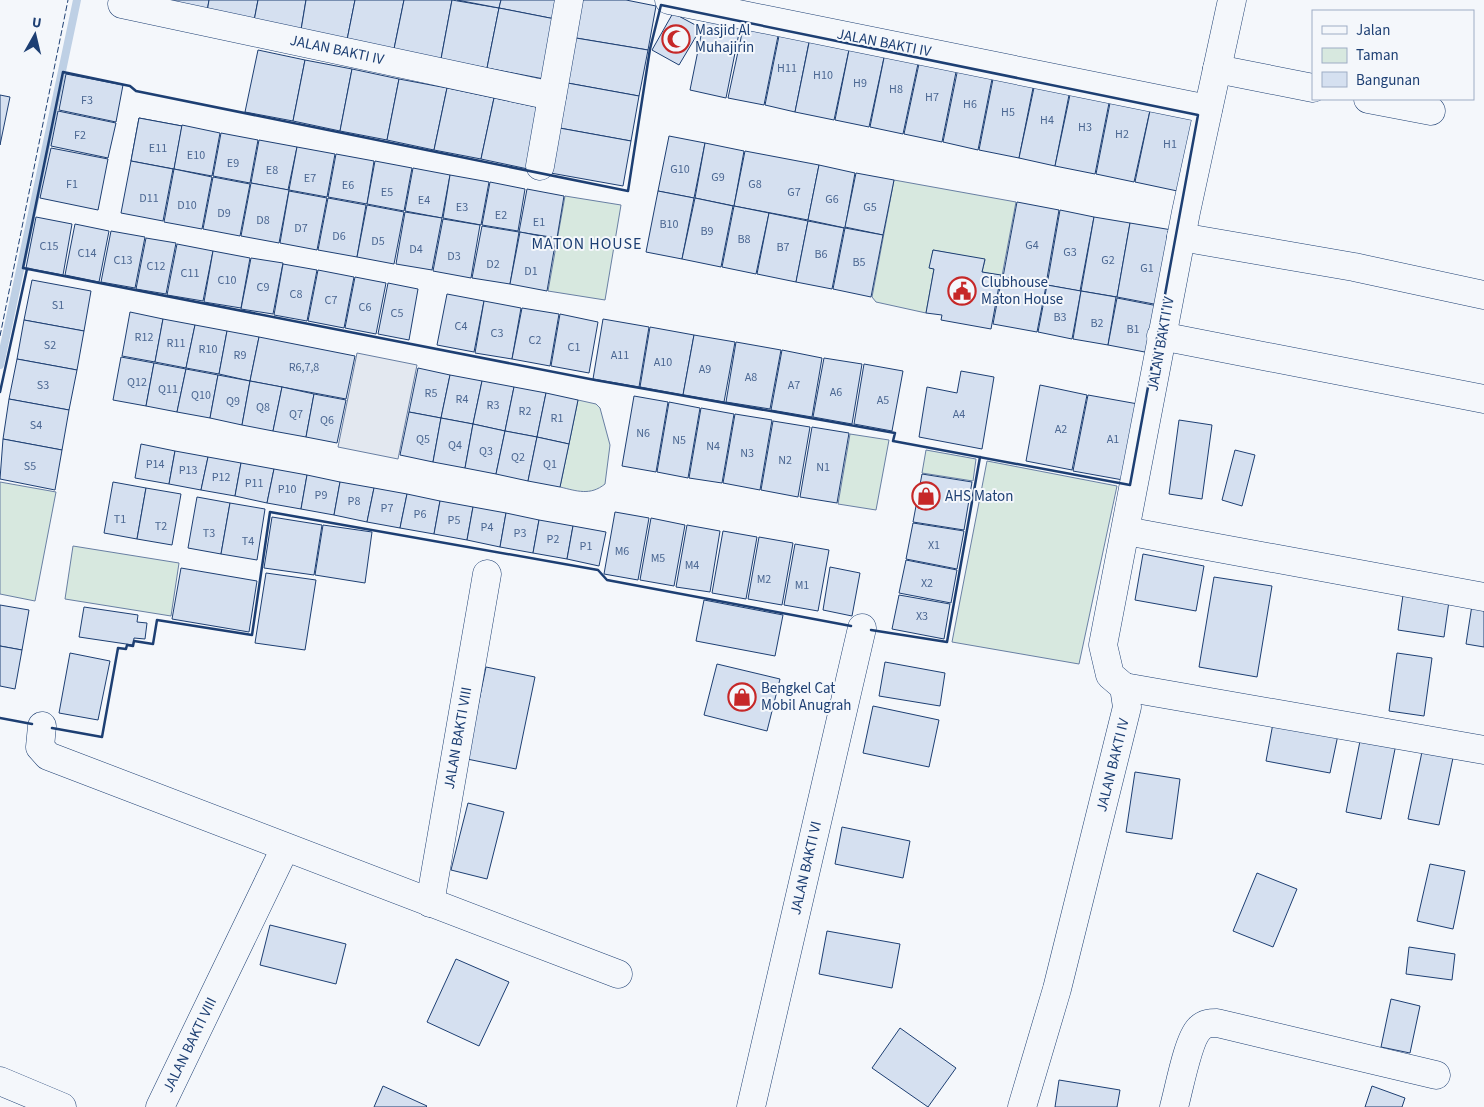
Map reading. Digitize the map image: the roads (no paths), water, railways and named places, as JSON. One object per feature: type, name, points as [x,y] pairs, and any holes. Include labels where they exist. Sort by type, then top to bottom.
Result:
[{"type":"street","points":[[540,166],[569,0]]},
{"type":"street","name":"JALAN BAKTI IV","points":[[669,0],[1208,109],[1181,237],[1103,645],[1110,675],[1124,687],[1127,707],[1057,990],[1022,1107]]},
{"type":"street","points":[[1208,109],[1232,0]]},
{"type":"street","name":"JALAN BAKTI IV","points":[[122,4],[552,96]]},
{"type":"street","points":[[1217,68],[1312,88]]},
{"type":"street","points":[[1373,100],[1431,112]]},
{"type":"street","points":[[1181,237],[1354,267],[1484,295]]},
{"type":"street","points":[[1162,336],[1484,399]]},
{"type":"street","points":[[1126,531],[1484,597]]},
{"type":"street","name":"JALAN BAKTI VIII","points":[[430,903],[487,574]]},
{"type":"street","name":"JALAN BAKTI VI","points":[[751,1107],[862,628]]},
{"type":"street","points":[[1124,687],[1484,750]]},
{"type":"street","points":[[42,726],[40,747],[48,756],[618,974]]},
{"type":"street","name":"JALAN BAKTI VIII","points":[[160,1107],[285,848]]},
{"type":"street","points":[[1174,1107],[1193,1038],[1204,1025],[1217,1024],[1436,1075]]},
{"type":"street","points":[[0,1081],[62,1107]]},
{"type":"waterway","points":[[0,365],[77,0]]},
{"type":"place","name":"Masjid Al Muhajirin","points":[[676,39]]},
{"type":"place","name":"Clubhouse Maton House","points":[[962,291]]},
{"type":"place","name":"AHS Maton","points":[[926,496]]},
{"type":"place","name":"Bengkel Cat Mobil Anugrah","points":[[742,697]]},
{"type":"district","name":"MATON HOUSE","points":[[587,244]]}]
